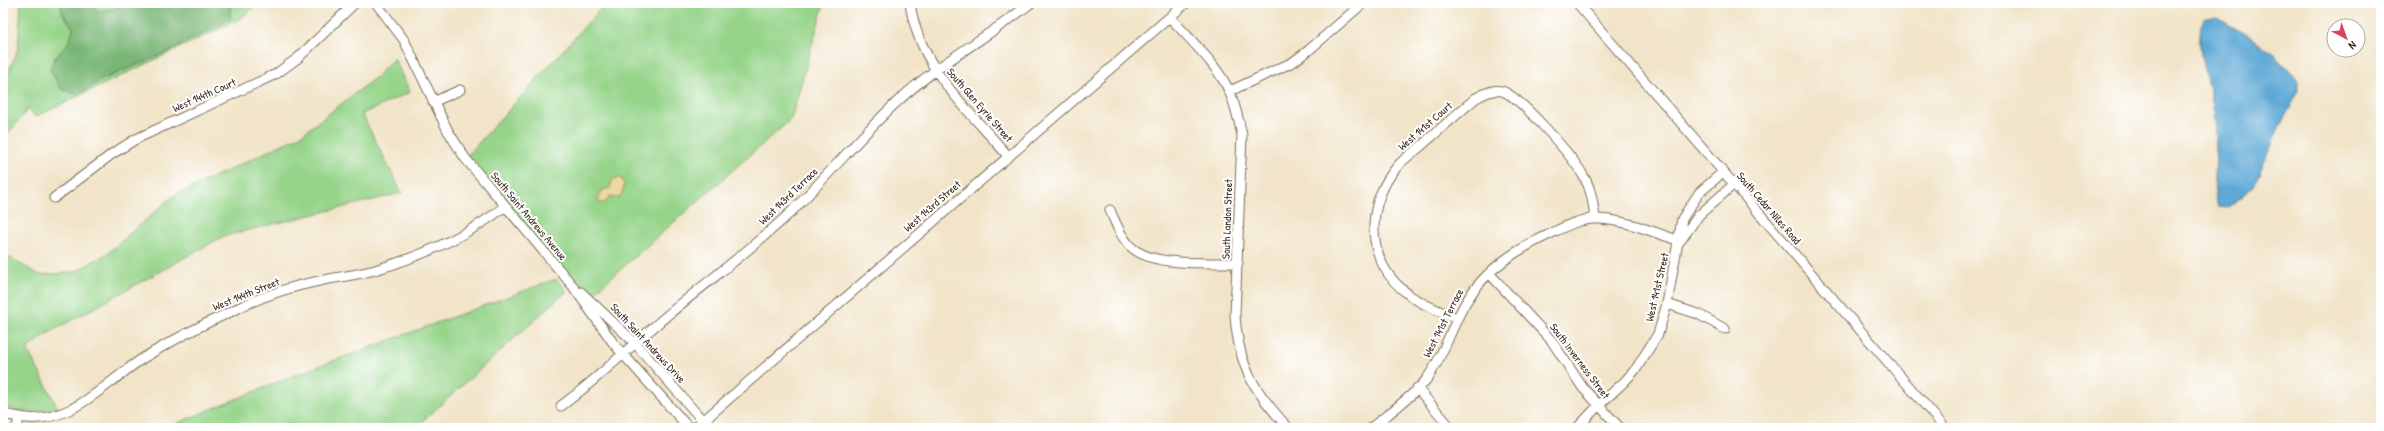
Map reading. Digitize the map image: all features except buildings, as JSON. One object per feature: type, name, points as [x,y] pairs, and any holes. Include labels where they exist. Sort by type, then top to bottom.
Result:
[{"type":"street","name":"West 144th Court","points":[[54,198],[112,154],[136,139],[276,74],[310,47],[355,3]]},
{"type":"street","name":"South Saint Andrews Avenue","points":[[376,3],[404,40],[433,102],[465,158],[572,285],[624,355],[688,428]]},
{"type":"street","name":"South Glen Eyrie Street","points":[[910,3],[916,34],[934,71],[1008,156]]},
{"type":"street","name":"West 143rd Terrace","points":[[561,406],[624,355],[635,344],[775,227],[821,182],[884,114],[934,71],[1031,3]]},
{"type":"street","name":"West 143rd Street","points":[[695,428],[1186,3]]},
{"type":"street","name":"South Cedar Niles Road","points":[[1577,3],[1733,185],[1945,428]]},
{"type":"street","points":[[1230,92],[1293,62],[1362,4]]},
{"type":"street","name":"South Landon Street","points":[[1170,17],[1215,69],[1230,92],[1237,112],[1242,135],[1235,315],[1237,338],[1242,360],[1250,380],[1262,398],[1288,428]]},
{"type":"street","points":[[433,102],[460,90]]},
{"type":"street","name":"West 141st Court","points":[[1457,318],[1418,302],[1396,283],[1379,259],[1374,238],[1373,221],[1380,193],[1397,166],[1476,98],[1487,92],[1500,91],[1519,100],[1585,178],[1592,194],[1595,219]]},
{"type":"street","name":"West 141st Street","points":[[1577,428],[1624,382],[1640,363],[1658,334],[1667,304],[1680,241],[1682,219],[1691,202],[1723,172]]},
{"type":"street","name":"West 141st Street","points":[[1680,241],[1699,215],[1733,185]]},
{"type":"street","name":"West 144th Street","points":[[3,414],[28,419],[55,416],[78,407],[145,357],[229,312],[298,286],[374,270],[410,259],[455,240],[486,221],[504,206]]},
{"type":"street","points":[[1110,210],[1119,231],[1130,246],[1144,255],[1171,261],[1238,263]]},
{"type":"street","name":"West 141st Terrace","points":[[1371,428],[1417,388],[1433,370],[1457,318],[1476,286],[1507,258],[1530,244],[1573,223],[1595,219],[1626,224],[1680,241]]},
{"type":"street","name":"South Inverness Street","points":[[1489,273],[1551,340],[1583,388],[1598,406],[1620,428]]},
{"type":"street","name":"South Saint Andrews Drive","points":[[572,285],[635,344],[703,421]]},
{"type":"street","points":[[1667,304],[1715,321],[1725,329]]},
{"type":"street","points":[[1417,388],[1452,428]]},
{"type":"street","points":[[17,428],[19,417]]},
{"type":"green space","points":[[21,3],[65,3],[61,7],[63,14],[73,28],[70,42],[53,60],[85,91],[101,80],[180,46],[231,9],[229,3],[259,3],[240,19],[35,117],[28,109],[3,140],[3,86],[18,49]]},
{"type":"green space","points":[[65,3],[88,3],[98,11],[114,9],[121,3],[229,3],[231,19],[165,53],[101,80],[78,95],[61,89],[50,69],[55,58],[68,42],[73,28],[63,14],[61,7]]},
{"type":"green space","points":[[88,3],[121,3],[114,9],[98,11]]},
{"type":"green space","points":[[606,3],[824,3],[791,119],[588,298],[465,158]]},
{"type":"green space","points":[[394,58],[410,92],[362,114],[402,193],[224,236],[47,334],[27,349],[58,408],[30,412],[10,409],[3,406],[3,319],[10,313],[3,304],[3,254],[40,275],[75,272],[108,253],[172,197],[300,136],[376,77]]},
{"type":"green space","points":[[556,279],[567,291],[415,428],[165,428],[295,375]]},
{"type":"sand","points":[[617,178],[622,179],[624,185],[621,196],[618,198],[610,196],[605,203],[600,203],[598,200],[603,190],[610,188],[612,180]]},
{"type":"water","points":[[2204,18],[2216,18],[2250,36],[2274,54],[2299,80],[2299,91],[2281,124],[2253,187],[2227,208],[2218,207],[2214,195],[2216,146],[2215,118],[2201,54],[2200,42]]}]
